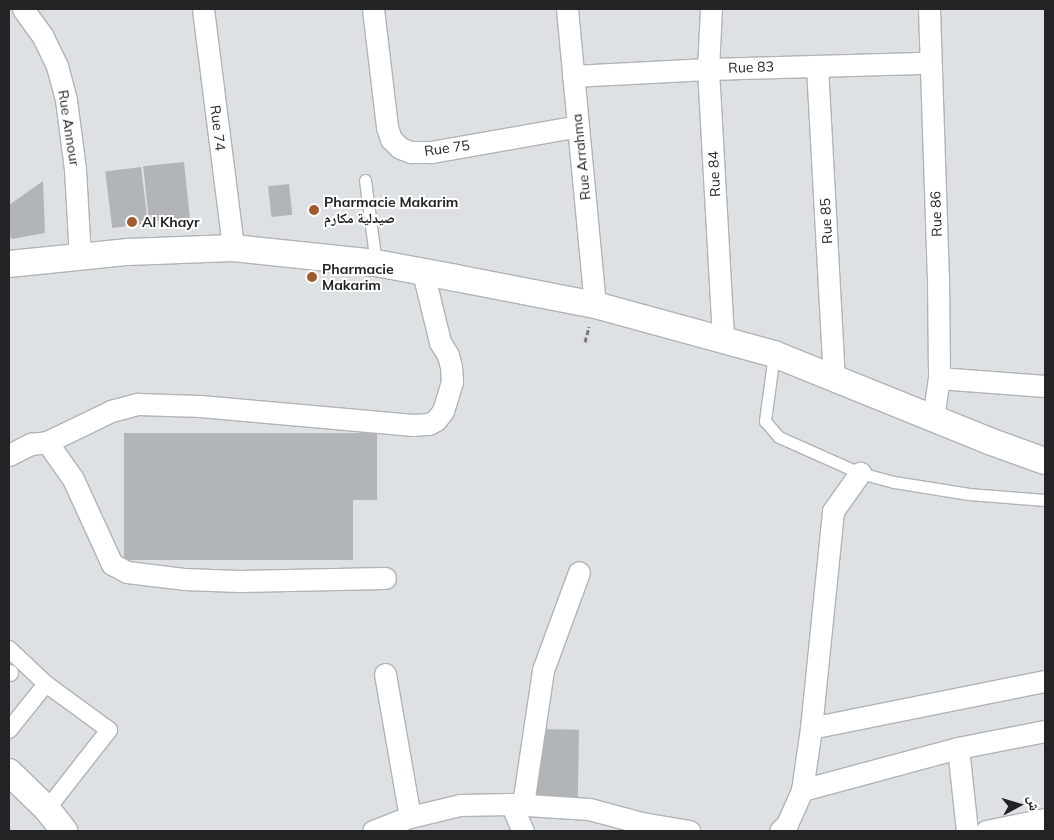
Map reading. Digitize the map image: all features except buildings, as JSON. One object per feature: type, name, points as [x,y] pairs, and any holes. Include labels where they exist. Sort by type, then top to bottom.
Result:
[{"type":"street","name":"Rue Annour","points":[[23,9],[43,37],[57,66],[66,100],[75,169],[80,258]]},
{"type":"street","name":"Rue 74","points":[[203,9],[233,248]]},
{"type":"street","name":"Rue 75","points":[[373,9],[386,127],[391,139],[400,148],[411,152],[432,152],[578,126]]},
{"type":"street","name":"Rue Arrahma","points":[[567,9],[595,305]]},
{"type":"street","name":"Rue 84","points":[[711,9],[708,69],[723,339]]},
{"type":"street","name":"Rue 86","points":[[928,9],[938,276],[939,378],[933,418]]},
{"type":"street","name":"Rue 83","points":[[573,76],[708,69],[929,63]]},
{"type":"street","name":"Rue 85","points":[[817,66],[834,377]]},
{"type":"street","points":[[9,264],[128,252],[233,248],[376,263],[595,305],[774,354],[989,441],[1045,461]]},
{"type":"street","points":[[9,454],[31,444],[47,442],[111,411],[138,404],[200,406],[413,425],[429,424],[436,420],[443,411],[452,381],[448,355],[440,342],[423,272]]},
{"type":"street","points":[[939,378],[1045,386]]},
{"type":"street","points":[[47,442],[73,479],[112,564],[127,572],[184,579],[239,581],[385,578]]},
{"type":"street","points":[[780,831],[787,824],[802,790],[811,728],[833,511],[860,473]]},
{"type":"street","points":[[523,831],[517,804],[543,670],[579,572]]},
{"type":"street","points":[[9,649],[46,684],[109,730],[47,809]]},
{"type":"street","points":[[386,674],[410,817]]},
{"type":"street","points":[[811,728],[1045,681]]},
{"type":"street","points":[[9,730],[46,684]]},
{"type":"street","points":[[802,790],[958,748],[1045,730]]},
{"type":"street","points":[[958,748],[967,831]]},
{"type":"street","points":[[11,779],[47,809],[64,831]]},
{"type":"street","points":[[373,831],[410,817],[460,805],[517,804],[589,809],[640,827],[689,831]]},
{"type":"street","points":[[986,831],[1045,819]]},
{"type":"lane","points":[[365,180],[376,263]]},
{"type":"lane","points":[[774,354],[765,421],[768,427],[779,437],[860,473],[894,482],[969,494],[1045,500]]},
{"type":"place","name":"Pharmacie Makarim صيدلية مكارم","points":[[314,210]]},
{"type":"place","name":"Al Khayr","points":[[132,222]]},
{"type":"place","name":"Pharmacie Makarim","points":[[312,277]]}]
